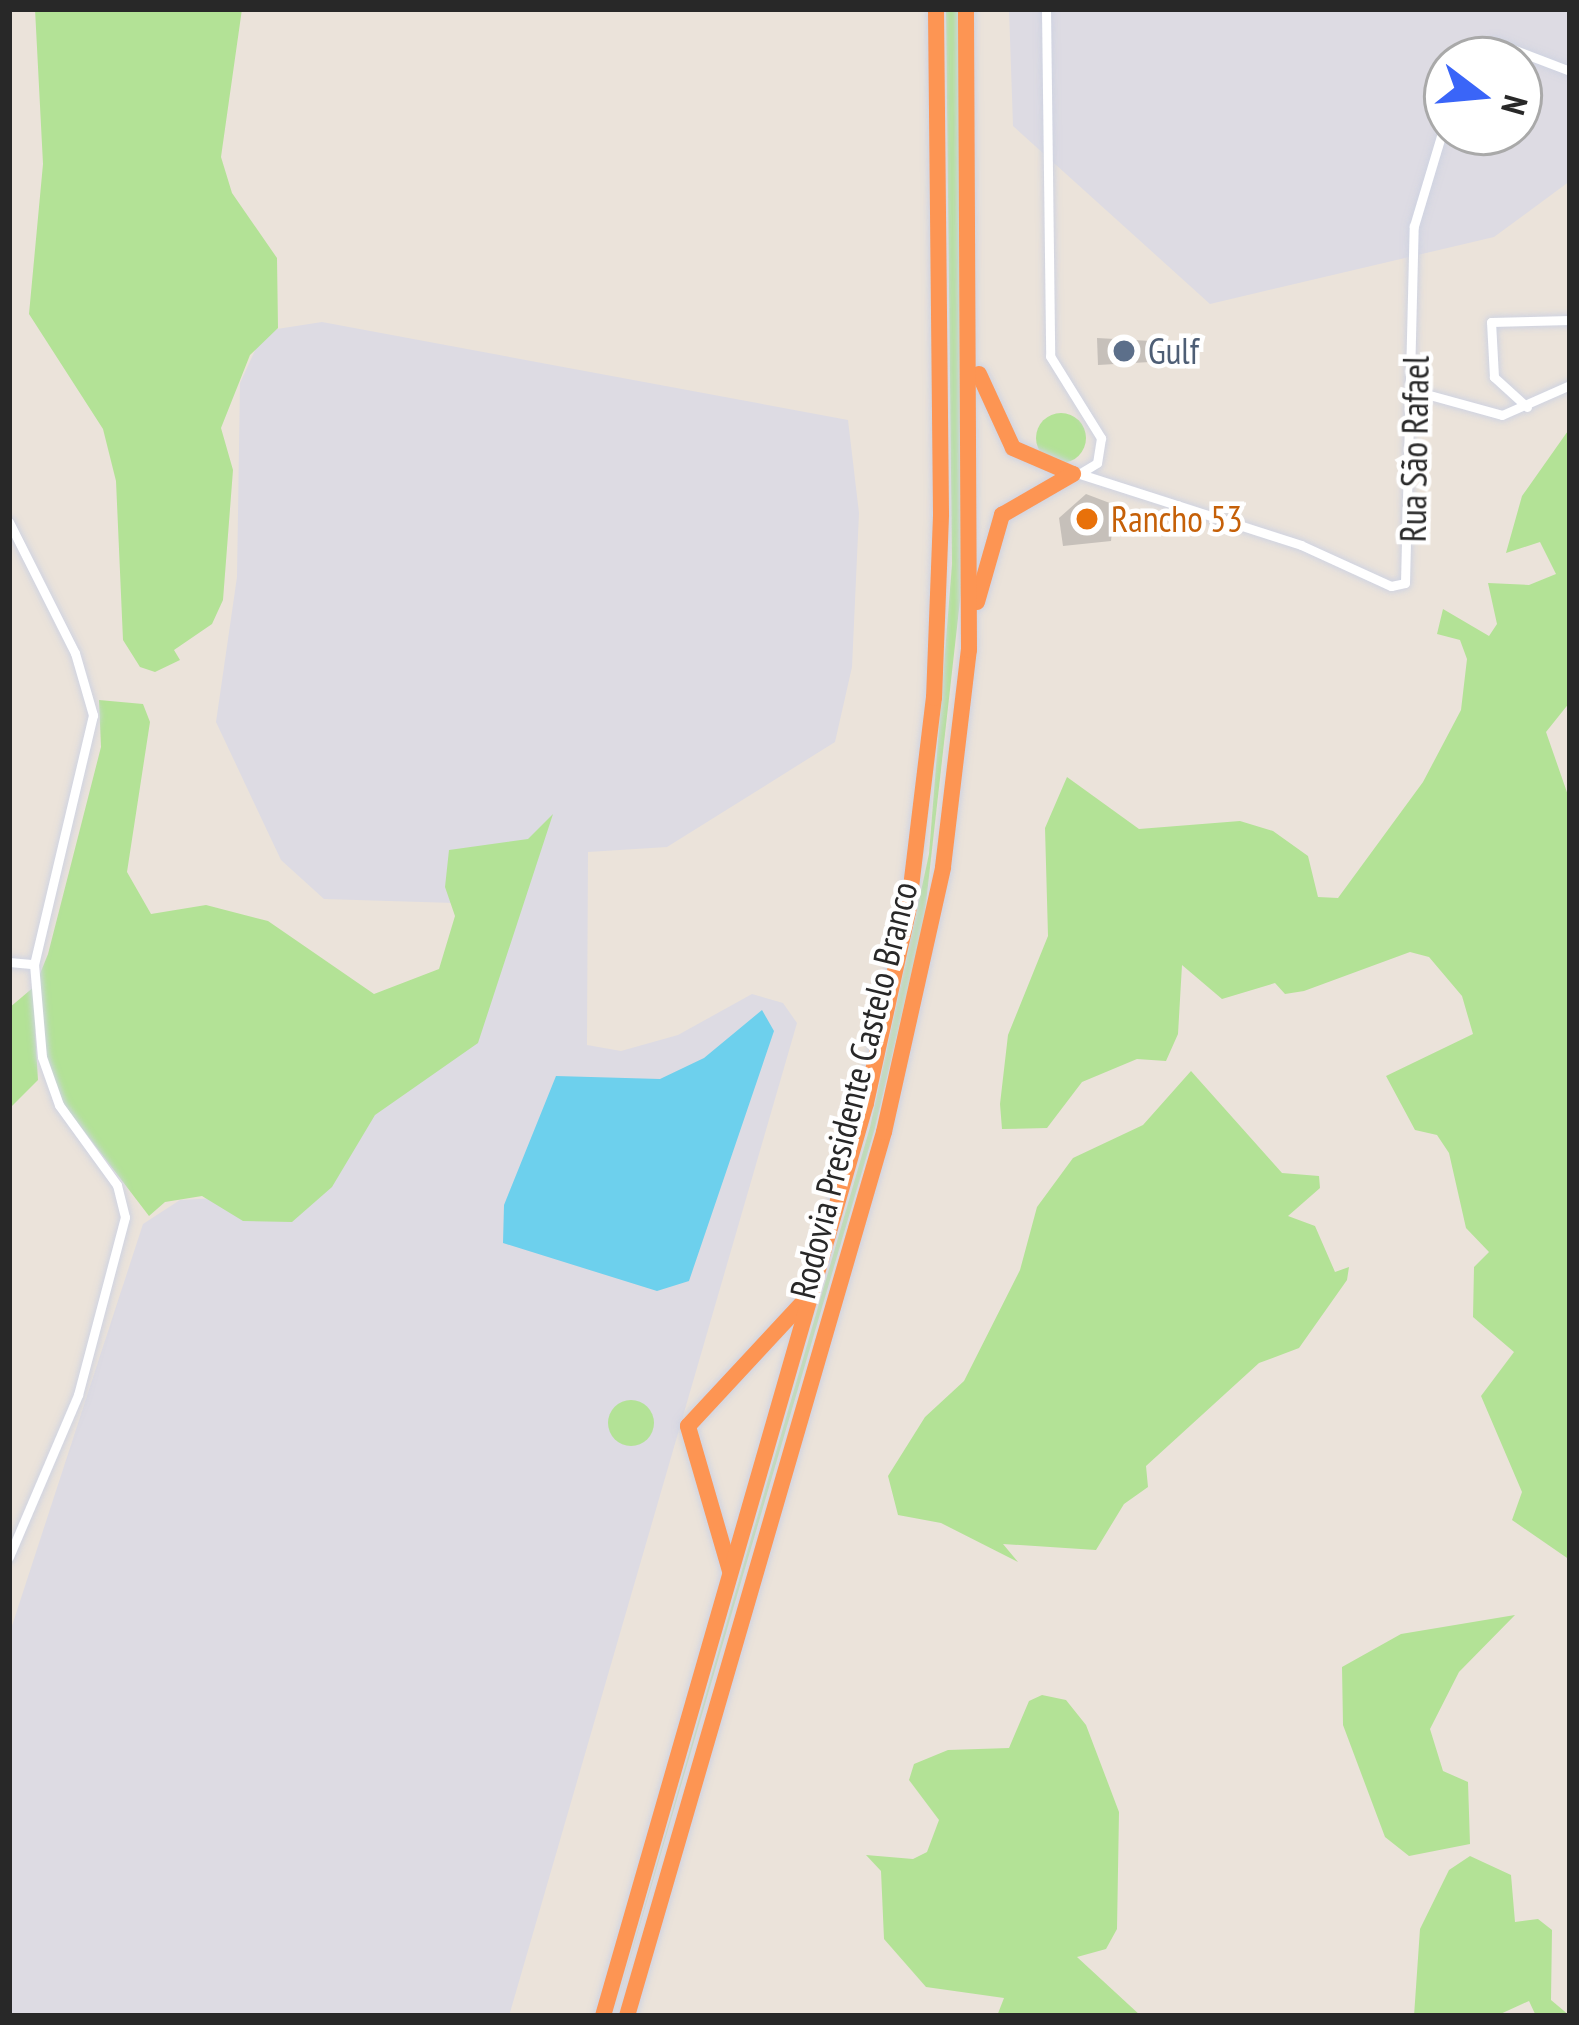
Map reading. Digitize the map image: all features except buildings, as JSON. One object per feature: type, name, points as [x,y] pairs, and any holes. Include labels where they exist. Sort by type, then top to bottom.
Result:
[{"type":"highway","name":"Rodovia Presidente Castelo Branco","points":[[603,2016],[883,1031],[923,812],[940,514],[934,9]]},
{"type":"highway","name":"Rodovia Presidente Castelo Branco","points":[[627,2016],[884,1132],[943,867],[969,650],[966,9]]},
{"type":"highway","points":[[968,312],[982,395],[1000,433],[1025,456],[1077,474]]},
{"type":"highway","points":[[969,650],[996,526],[1010,506],[1077,474]]},
{"type":"highway","points":[[731,1577],[688,1426],[811,1293]]},
{"type":"street","points":[[1046,9],[1049,356],[1102,438],[1097,463],[1077,474]]},
{"type":"street","name":"Rua São Rafael","points":[[1077,474],[1399,587],[1412,567],[1414,226],[1435,156]]},
{"type":"street","points":[[1527,407],[1494,377],[1491,323],[1570,320]]},
{"type":"street","points":[[1415,391],[1492,414],[1527,407],[1570,385]]},
{"type":"street","points":[[9,522],[75,653],[93,716],[34,964],[47,1083],[117,1185],[124,1250],[78,1395],[9,1557]]},
{"type":"street","points":[[9,962],[34,964]]},
{"type":"shaded area","points":[[1009,9],[1570,9],[1570,181],[1494,237],[1210,304],[1013,126]]},
{"type":"shaded area","points":[[322,322],[848,420],[859,513],[852,667],[835,742],[667,847],[588,852],[587,1045],[621,1051],[678,1035],[752,994],[783,1003],[797,1023],[509,2016],[9,2016],[9,1635],[143,1224],[180,1200],[236,1197],[329,1147],[481,1032],[454,903],[324,899],[281,860],[216,722],[237,577],[240,383],[264,331]]},
{"type":"green space","points":[[35,9],[242,9],[221,157],[232,193],[277,258],[278,328],[250,355],[221,428],[233,470],[223,600],[212,624],[174,650],[180,660],[155,672],[140,667],[123,640],[116,481],[103,429],[29,314],[43,164]]},
{"type":"green space","points":[[946,9],[959,9],[964,565],[924,921],[875,1128],[613,2016],[870,1127],[929,854],[952,564]]},
{"type":"green space","points":[[1061,413],[1079,420],[1086,438],[1079,456],[1061,463],[1043,456],[1036,438],[1043,420]]},
{"type":"green space","points":[[1570,428],[1570,702],[1546,732],[1570,801],[1570,1560],[1512,1520],[1522,1492],[1481,1396],[1514,1352],[1473,1317],[1474,1267],[1489,1252],[1466,1228],[1449,1153],[1437,1135],[1415,1130],[1386,1076],[1473,1034],[1462,996],[1429,957],[1410,952],[1304,991],[1285,994],[1275,983],[1222,999],[1182,965],[1178,1034],[1166,1061],[1137,1059],[1082,1082],[1047,1128],[1002,1129],[1000,1104],[1008,1035],[1048,936],[1045,828],[1067,777],[1139,829],[1240,821],[1273,831],[1308,856],[1318,897],[1338,898],[1423,782],[1461,710],[1467,659],[1460,640],[1437,634],[1443,609],[1489,636],[1497,624],[1488,583],[1529,585],[1556,574],[1540,542],[1506,553],[1522,496]]},
{"type":"green space","points":[[99,700],[143,704],[150,722],[127,872],[151,914],[206,905],[268,921],[374,994],[439,969],[455,916],[445,887],[449,850],[528,839],[553,814],[478,1043],[375,1115],[332,1187],[292,1222],[243,1221],[202,1196],[165,1202],[149,1216],[58,1097],[35,1030],[38,1080],[9,1109],[9,1008],[35,986],[48,954],[101,747]]},
{"type":"green space","points":[[1191,1071],[1282,1173],[1319,1176],[1320,1188],[1288,1216],[1315,1226],[1335,1272],[1349,1267],[1347,1280],[1299,1348],[1259,1363],[1146,1466],[1148,1487],[1124,1504],[1096,1550],[1003,1544],[1018,1562],[941,1523],[898,1515],[888,1476],[925,1417],[964,1381],[1020,1270],[1037,1207],[1073,1158],[1143,1125]]},
{"type":"green space","points":[[631,1400],[647,1407],[654,1423],[647,1439],[631,1446],[615,1439],[608,1423],[615,1407]]},
{"type":"green space","points":[[1515,1615],[1459,1672],[1430,1729],[1443,1771],[1468,1782],[1470,1844],[1409,1856],[1385,1837],[1343,1725],[1342,1667],[1401,1634]]},
{"type":"green space","points":[[1042,1695],[1066,1700],[1086,1725],[1119,1812],[1117,1929],[1106,1949],[1077,1957],[1141,2016],[997,2016],[1004,1998],[926,1987],[884,1939],[881,1871],[866,1855],[913,1859],[927,1852],[939,1820],[909,1780],[914,1764],[948,1750],[1009,1748],[1029,1701]]},
{"type":"green space","points":[[1470,1856],[1511,1875],[1515,1922],[1538,1919],[1552,1930],[1551,2000],[1570,2016],[1536,2016],[1529,2001],[1496,2016],[1414,2016],[1420,1929],[1449,1870]]},
{"type":"water","points":[[762,1010],[774,1031],[689,1281],[657,1291],[503,1243],[504,1205],[556,1076],[660,1079],[704,1058]]},
{"type":"place","name":"Gulf","points":[[1124,351]]},
{"type":"place","name":"Rancho 53","points":[[1087,519]]}]
